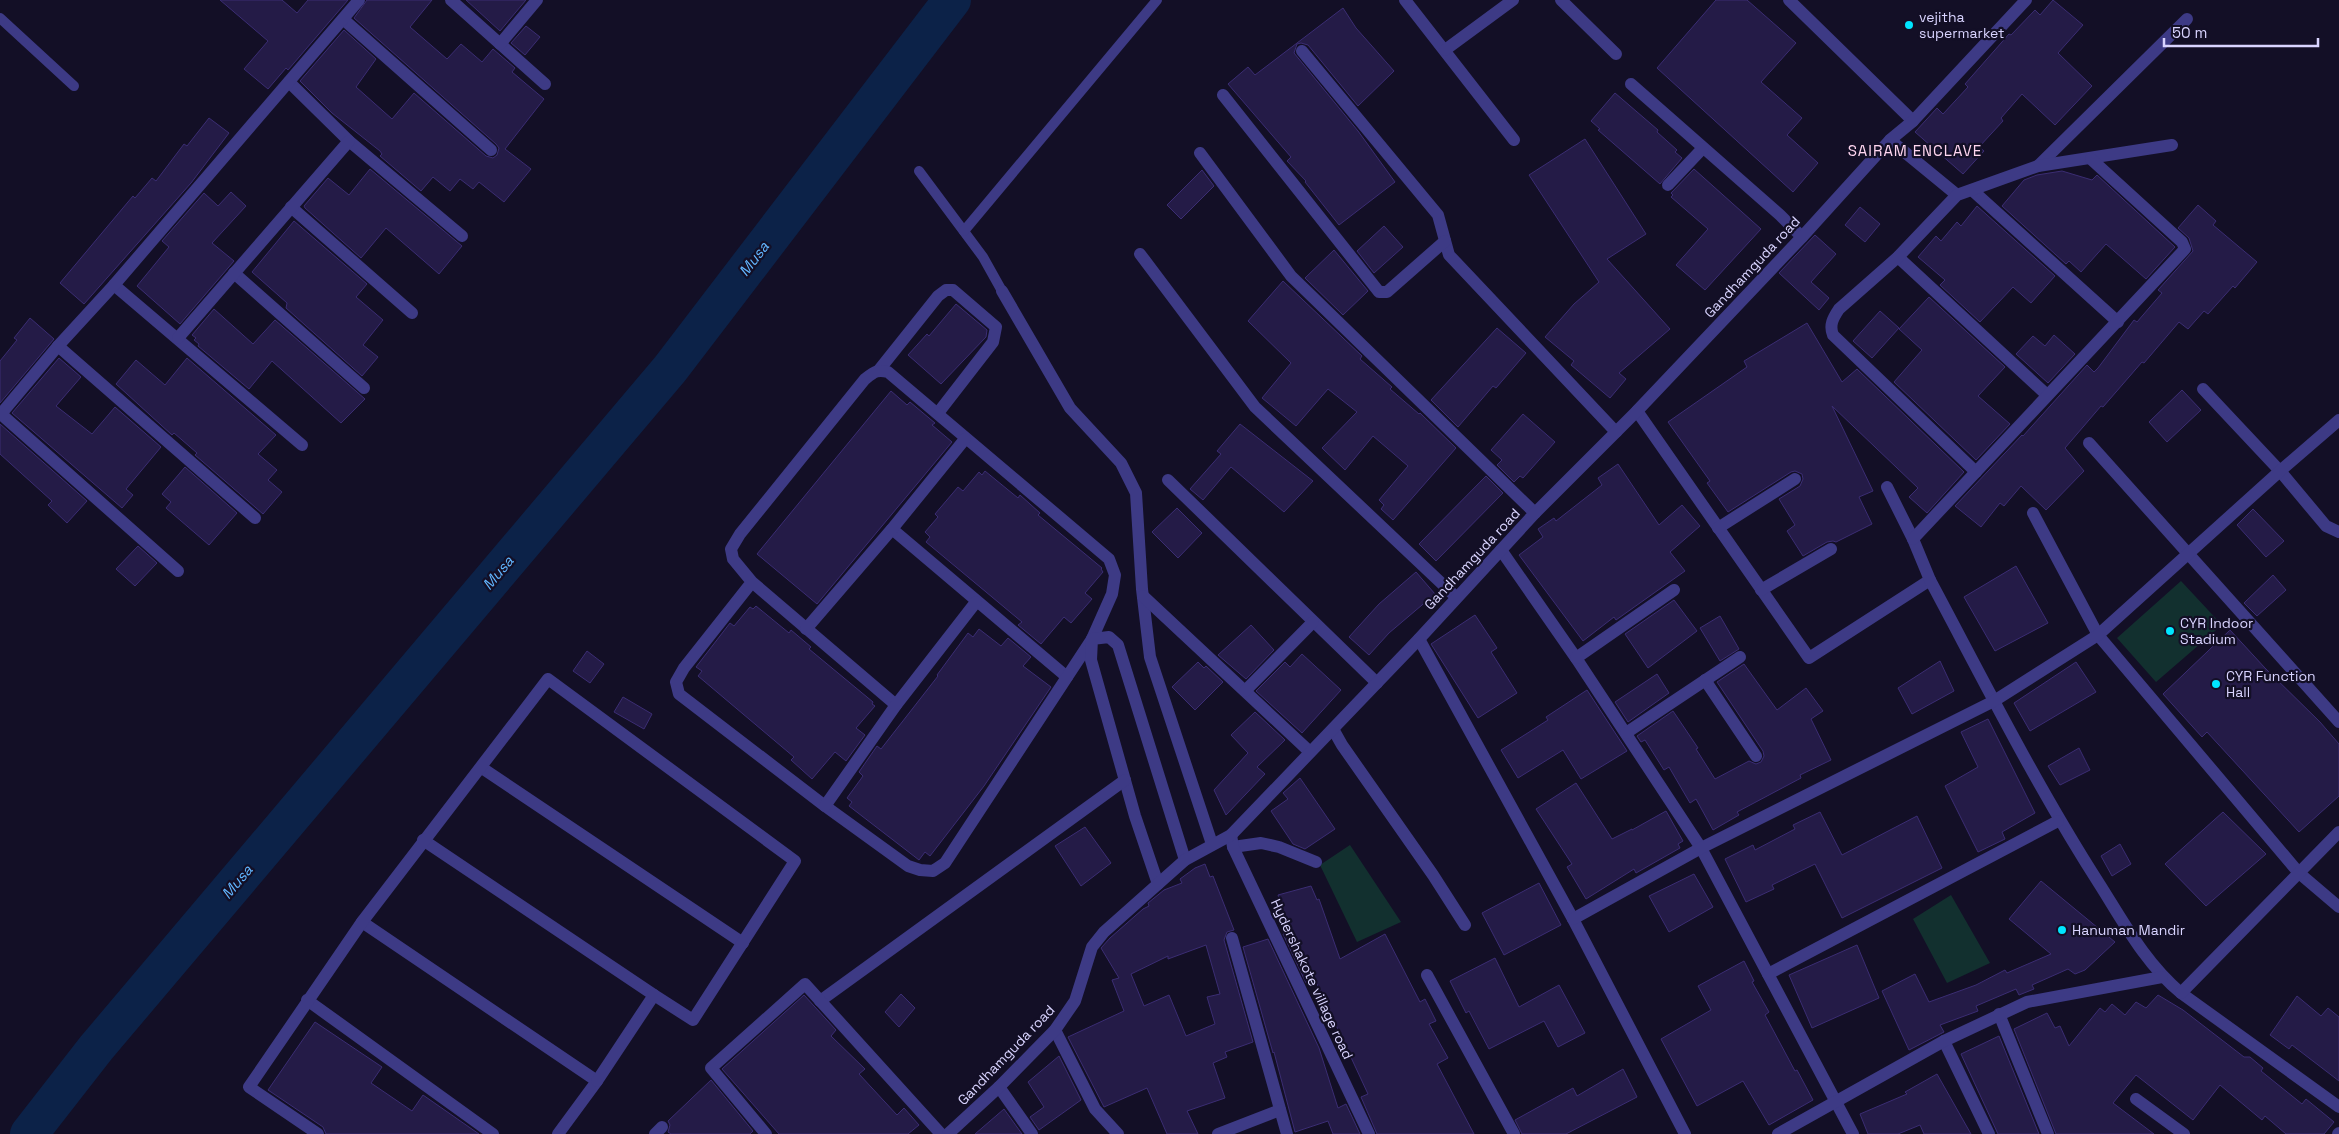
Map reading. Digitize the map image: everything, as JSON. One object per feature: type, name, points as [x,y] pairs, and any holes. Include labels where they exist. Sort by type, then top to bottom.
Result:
[{"type":"street","points":[[178,571],[1,414],[359,0]]},
{"type":"street","points":[[451,0],[546,84]]},
{"type":"street","points":[[500,44],[537,0]]},
{"type":"street","points":[[1405,0],[1514,140]]},
{"type":"street","points":[[1445,50],[1514,0]]},
{"type":"street","points":[[1561,0],[1616,54]]},
{"type":"street","points":[[1789,0],[1913,121]]},
{"type":"street","name":"Gandhamguda road","points":[[948,1134],[999,1087],[1055,1030],[1075,1001],[1092,946],[1104,932],[1185,860],[1212,844],[1232,841],[1310,752],[1419,639],[1535,513],[1637,411],[1802,237],[1890,140],[1913,121],[2020,2]]},
{"type":"street","points":[[342,19],[490,150]]},
{"type":"street","points":[[2038,166],[2187,19]]},
{"type":"street","points":[[1302,51],[1438,215],[1449,255],[1616,432]]},
{"type":"street","points":[[289,82],[348,141],[462,236]]},
{"type":"street","points":[[1631,84],[1780,215],[1802,237]]},
{"type":"street","points":[[1223,95],[1379,292],[1387,292],[1445,241]]},
{"type":"street","points":[[1890,140],[1957,195]]},
{"type":"street","points":[[178,338],[348,141]]},
{"type":"street","points":[[1976,472],[1833,336],[1830,328],[1832,318],[1839,309],[1898,256],[1957,195],[2038,166],[2172,145]]},
{"type":"street","points":[[1668,185],[1703,148]]},
{"type":"street","points":[[1200,153],[1291,276],[1535,513]]},
{"type":"street","points":[[1913,538],[2185,249],[2182,242],[2091,158]]},
{"type":"street","points":[[1972,190],[2118,322]]},
{"type":"street","points":[[291,207],[412,313]]},
{"type":"street","points":[[1140,254],[1255,407],[1456,597]]},
{"type":"street","points":[[1898,256],[2047,396]]},
{"type":"street","points":[[234,274],[364,388]]},
{"type":"street","points":[[114,285],[302,445]]},
{"type":"street","points":[[896,705],[752,582],[733,560],[731,549],[865,379],[879,370],[938,296],[946,290],[953,290],[996,327],[996,334],[993,342],[938,413]]},
{"type":"street","points":[[1002,291],[1070,408],[1121,463],[1136,493],[1143,596],[1150,657],[1212,844]]},
{"type":"street","points":[[58,346],[255,518]]},
{"type":"street","points":[[752,582],[684,668],[676,682],[678,694],[825,806],[908,866],[934,872],[945,863],[1092,639],[1112,594],[1115,575],[1109,559],[965,439],[938,413],[888,372],[879,370]]},
{"type":"street","points":[[2203,389],[2280,471],[2326,526],[2339,532]]},
{"type":"street","points":[[1637,411],[1809,658],[1930,580]]},
{"type":"street","points":[[1573,918],[1701,848],[1994,701],[2098,635],[2339,420]]},
{"type":"street","points":[[806,629],[892,529],[965,439]]},
{"type":"street","points":[[2089,443],[2339,722]]},
{"type":"street","points":[[1168,480],[1377,682]]},
{"type":"street","points":[[1718,528],[1795,480]]},
{"type":"street","points":[[1887,487],[1913,538],[1930,580],[2058,821],[2138,945],[2162,977],[2339,1107]]},
{"type":"street","points":[[2033,513],[2098,635],[2299,873],[2339,907]]},
{"type":"street","points":[[892,529],[1067,678]]},
{"type":"street","points":[[1762,590],[1831,549]]},
{"type":"street","points":[[1501,550],[1576,658],[1701,848],[1853,1134]]},
{"type":"street","points":[[1576,658],[1674,590]]},
{"type":"street","points":[[1143,596],[1310,752]]},
{"type":"street","points":[[825,806],[896,705],[976,602]]},
{"type":"street","points":[[1245,691],[1313,622]]},
{"type":"street","points":[[1092,639],[1109,636],[1118,645],[1185,860]]},
{"type":"street","points":[[1092,639],[1091,660],[1125,780],[1158,884]]},
{"type":"street","points":[[1419,639],[1573,918],[1685,1134]]},
{"type":"street","points":[[1626,733],[1740,657]]},
{"type":"street","points":[[318,1134],[249,1087],[362,922],[423,840],[482,768],[548,679],[795,861],[692,1020],[423,840]]},
{"type":"street","points":[[1705,680],[1756,756]]},
{"type":"street","points":[[1333,729],[1465,925]]},
{"type":"street","points":[[482,768],[743,943]]},
{"type":"street","points":[[820,1001],[1125,780]]},
{"type":"street","points":[[1768,974],[2058,821]]},
{"type":"street","points":[[2182,993],[2339,832]]},
{"type":"street","points":[[1232,841],[1261,843],[1279,847],[1316,862]]},
{"type":"street","name":"Hydershakote village road","points":[[1232,841],[1369,1134]]},
{"type":"street","points":[[362,922],[597,1081]]},
{"type":"street","points":[[1232,938],[1287,1134]]},
{"type":"street","points":[[1428,975],[1514,1134]]},
{"type":"street","points":[[1778,1134],[1944,1042],[1998,1014],[2027,1002],[2162,977]]},
{"type":"street","points":[[766,1134],[711,1068],[805,984],[941,1134]]},
{"type":"street","points":[[558,1134],[597,1081],[654,995]]},
{"type":"street","points":[[307,1000],[494,1134]]},
{"type":"street","points":[[1998,1014],[2048,1134]]},
{"type":"street","points":[[1055,1030],[1095,1109],[1118,1134]]},
{"type":"street","points":[[1944,1042],[1990,1134]]},
{"type":"street","points":[[999,1087],[1032,1134]]},
{"type":"street","points":[[2136,1099],[2184,1134]]},
{"type":"street","points":[[1218,1134],[1280,1110]]},
{"type":"lane","points":[[964,231],[1157,0]]},
{"type":"lane","points":[[0,18],[74,86]]},
{"type":"lane","points":[[919,171],[983,257],[1002,291]]},
{"type":"green space","name":"CYR Indoor Stadium","points":[[2181,581],[2222,625],[2156,682],[2117,638]]},
{"type":"green space","points":[[1350,845],[1401,922],[1357,942],[1320,865]]},
{"type":"green space","points":[[1951,895],[1990,963],[1947,983],[1913,919]]},
{"type":"building","points":[[220,0],[282,0],[297,13],[308,0],[348,0],[288,70],[286,68],[268,89],[244,69],[268,41]]},
{"type":"building","points":[[367,0],[432,0],[410,27],[447,59],[461,44],[482,62],[493,49],[515,68],[512,72],[544,99],[505,149],[531,169],[504,202],[479,182],[473,189],[460,179],[450,191],[433,177],[421,191],[380,156],[382,154],[380,151],[332,113],[300,81],[344,30],[376,59],[356,87],[392,119],[414,93],[486,156],[493,158],[497,155],[499,148],[496,144],[354,18]]},
{"type":"building","points":[[466,0],[526,0],[500,31]]},
{"type":"building","points":[[1716,0],[1747,0],[1796,43],[1761,82],[1802,118],[1787,135],[1818,163],[1793,192],[1657,68]]},
{"type":"building","points":[[2053,0],[2083,25],[2058,53],[2092,86],[2055,125],[2022,94],[2001,118],[2003,121],[1979,147],[1984,151],[1963,174],[1915,132],[1937,108],[1943,114],[1968,87],[1965,84],[2009,34],[2011,35],[2035,10],[2040,15]]},
{"type":"building","points":[[1343,8],[1356,28],[1394,71],[1358,106],[1308,45],[1297,44],[1294,53],[1358,131],[1395,182],[1339,225],[1306,181],[1287,161],[1291,157],[1228,84],[1248,67],[1255,75]]},
{"type":"building","points":[[526,26],[540,37],[525,55],[511,43]]},
{"type":"building","points":[[1615,93],[1658,130],[1657,132],[1677,150],[1675,152],[1682,158],[1660,184],[1598,130],[1600,129],[1591,121]]},
{"type":"building","points":[[209,118],[229,133],[191,183],[84,304],[60,283],[133,196],[135,198],[152,178],[156,181],[184,144],[187,146]]},
{"type":"building","points":[[1585,139],[1646,234],[1607,259],[1670,329],[1619,373],[1626,379],[1610,398],[1571,365],[1574,361],[1545,337],[1574,304],[1599,282],[1529,175]]},
{"type":"building","points":[[370,169],[462,246],[439,274],[386,228],[361,258],[305,208],[304,206],[328,178],[349,195]]},
{"type":"building","points":[[1694,169],[1761,229],[1705,290],[1676,265],[1708,229],[1671,197],[1673,195],[1671,193]]},
{"type":"building","points":[[1202,170],[1214,186],[1181,219],[1167,205]]},
{"type":"building","points":[[2062,171],[2092,180],[2097,175],[2175,247],[2146,279],[2106,244],[2081,272],[2069,261],[2066,264],[2002,206],[2024,180],[2037,175]]},
{"type":"building","points":[[231,192],[246,206],[212,243],[234,261],[180,324],[137,286],[169,247],[162,241],[204,193],[218,206]]},
{"type":"building","points":[[2198,205],[2216,221],[2213,225],[2257,262],[2235,288],[2233,286],[2208,314],[2204,311],[2188,329],[2179,322],[2144,363],[2142,362],[2103,407],[2101,406],[2065,448],[2084,471],[2046,510],[2021,486],[2004,506],[2000,503],[1981,527],[1955,506],[2023,436],[2087,365],[2094,372],[2098,368],[2134,320],[2137,322],[2162,293],[2158,290],[2193,251],[2189,238],[2178,228]]},
{"type":"building","points":[[1977,206],[2055,276],[2031,303],[2013,287],[1980,322],[1940,285],[1945,280],[1918,257],[1936,236],[1941,241],[1957,222],[1961,226]]},
{"type":"building","points":[[1860,207],[1880,224],[1865,242],[1845,225]]},
{"type":"building","points":[[294,221],[367,284],[356,297],[383,320],[363,345],[378,357],[362,376],[286,308],[287,303],[252,272]]},
{"type":"building","points":[[1384,226],[1403,247],[1374,273],[1357,251]]},
{"type":"building","points":[[1815,235],[1836,254],[1811,282],[1829,298],[1819,310],[1779,273]]},
{"type":"building","points":[[1334,250],[1368,291],[1343,315],[1305,278]]},
{"type":"building","points":[[1283,281],[1362,356],[1360,359],[1392,387],[1390,389],[1420,413],[1456,448],[1393,520],[1381,509],[1384,505],[1379,500],[1408,466],[1373,436],[1345,470],[1322,448],[1357,412],[1328,389],[1296,426],[1262,398],[1291,363],[1248,321]]},
{"type":"building","points":[[1929,297],[2005,367],[1978,396],[2010,424],[1976,460],[1894,382],[1922,350],[1899,329]]},
{"type":"building","points":[[956,304],[987,330],[986,337],[941,384],[908,355],[927,334],[929,336]]},
{"type":"building","points":[[214,309],[253,344],[275,320],[365,399],[341,423],[272,361],[249,389],[198,346],[199,344],[194,340],[196,338],[192,335]]},
{"type":"building","points":[[1880,311],[1899,328],[1872,358],[1853,341]]},
{"type":"building","points":[[30,318],[54,339],[0,403],[0,361],[17,340],[14,338]]},
{"type":"building","points":[[1807,323],[1842,382],[1857,369],[1964,472],[1927,513],[1909,497],[1918,488],[1832,406],[1873,491],[1859,497],[1872,524],[1836,542],[1827,542],[1803,556],[1787,531],[1795,525],[1779,499],[1800,486],[1803,479],[1802,474],[1795,471],[1791,472],[1728,512],[1707,483],[1710,481],[1668,422],[1747,367],[1744,361]]},
{"type":"building","points":[[1497,328],[1526,353],[1496,388],[1493,386],[1458,427],[1431,400]]},
{"type":"building","points":[[2054,335],[2075,354],[2048,383],[2016,354],[2033,336],[2045,346]]},
{"type":"building","points":[[59,358],[81,377],[56,406],[92,434],[115,407],[161,447],[126,489],[133,495],[122,508],[12,413]]},
{"type":"building","points":[[187,358],[276,435],[258,454],[277,470],[268,480],[282,492],[263,514],[195,455],[197,453],[174,433],[172,435],[116,384],[136,360],[165,385]]},
{"type":"building","points":[[2182,390],[2201,410],[2167,442],[2149,422]]},
{"type":"building","points":[[891,391],[907,405],[910,402],[935,423],[932,425],[952,442],[817,604],[757,554]]},
{"type":"building","points":[[1523,414],[1555,442],[1523,478],[1520,476],[1514,482],[1497,465],[1502,460],[1491,450]]},
{"type":"building","points":[[0,424],[87,501],[67,523],[48,505],[52,501],[0,454]]},
{"type":"building","points":[[1240,424],[1313,481],[1284,512],[1231,467],[1203,500],[1190,489],[1221,454],[1217,451]]},
{"type":"building","points":[[1618,464],[1659,525],[1682,505],[1700,526],[1670,552],[1685,571],[1616,620],[1614,617],[1583,641],[1519,555],[1543,537],[1538,529],[1554,518],[1556,521],[1602,485],[1598,478]]},
{"type":"building","points":[[185,467],[237,513],[209,545],[166,508],[171,502],[162,494]]},
{"type":"building","points":[[985,471],[1018,498],[1020,495],[1040,513],[1038,515],[1102,568],[1103,572],[1085,593],[1092,599],[1071,623],[1064,617],[1041,644],[1018,625],[1022,622],[926,542],[930,537],[925,532],[938,517],[935,514],[958,487],[963,491],[979,472],[982,475]]},
{"type":"building","points":[[1486,476],[1503,493],[1436,561],[1419,544]]},
{"type":"building","points":[[1177,508],[1202,533],[1178,558],[1152,532]]},
{"type":"building","points":[[2253,509],[2284,541],[2266,557],[2237,525]]},
{"type":"building","points":[[138,546],[157,563],[135,586],[116,569]]},
{"type":"building","points":[[2016,566],[2048,623],[1995,651],[1964,597]]},
{"type":"building","points":[[1416,572],[1435,594],[1389,633],[1369,655],[1349,637],[1379,604]]},
{"type":"building","points":[[2273,575],[2286,590],[2257,616],[2244,603]]},
{"type":"building","points":[[1674,600],[1697,631],[1648,668],[1625,634]]},
{"type":"building","points":[[756,606],[789,633],[791,630],[811,647],[809,649],[873,702],[872,704],[875,706],[856,728],[865,735],[846,761],[835,752],[812,779],[791,760],[794,757],[698,676],[702,671],[696,667],[730,623],[734,626],[750,607],[753,609]]},
{"type":"building","points":[[1475,615],[1497,648],[1491,652],[1517,693],[1478,718],[1431,644]]},
{"type":"building","points":[[1720,616],[1739,649],[1720,661],[1700,628]]},
{"type":"building","points":[[1251,625],[1274,650],[1246,679],[1218,655]]},
{"type":"building","points":[[979,629],[1001,646],[1008,638],[1031,657],[1023,666],[1051,687],[984,786],[930,856],[925,852],[919,860],[849,806],[852,802],[847,798],[863,776],[859,772],[877,746],[881,749],[938,676],[968,633],[973,637]]},
{"type":"building","points":[[2230,630],[2339,744],[2339,796],[2299,832],[2207,732],[2202,737],[2163,694]]},
{"type":"building","points":[[587,651],[604,664],[590,683],[573,671]]},
{"type":"building","points":[[1302,654],[1341,690],[1302,733],[1256,691],[1285,662],[1290,667]]},
{"type":"building","points":[[1940,661],[1954,691],[1912,714],[1898,688]]},
{"type":"building","points":[[1198,662],[1204,668],[1206,666],[1223,682],[1195,710],[1172,687]]},
{"type":"building","points":[[2076,662],[2096,692],[2030,731],[2014,703]]},
{"type":"building","points":[[1744,664],[1777,710],[1806,688],[1823,711],[1811,719],[1831,760],[1800,775],[1801,778],[1737,812],[1739,815],[1713,830],[1696,799],[1690,803],[1669,767],[1664,770],[1645,740],[1641,742],[1637,736],[1673,711],[1698,748],[1696,749],[1715,779],[1749,761],[1756,764],[1761,762],[1764,756],[1763,751],[1717,682]]},
{"type":"building","points":[[1657,674],[1669,693],[1628,722],[1615,702]]},
{"type":"building","points":[[1587,690],[1627,751],[1581,779],[1563,750],[1518,778],[1501,750],[1548,720],[1546,717]]},
{"type":"building","points":[[623,697],[652,714],[644,729],[614,712]]},
{"type":"building","points":[[1255,712],[1285,740],[1257,767],[1265,774],[1226,815],[1214,790],[1248,753],[1231,735]]},
{"type":"building","points":[[1988,719],[2035,813],[2002,832],[2005,839],[1978,852],[1945,786],[1978,767],[1961,732]]},
{"type":"building","points":[[2079,748],[2090,770],[2060,785],[2048,766]]},
{"type":"building","points":[[1300,778],[1335,829],[1305,849],[1293,844],[1271,811],[1288,799],[1283,793]]},
{"type":"building","points":[[1576,783],[1612,839],[1666,811],[1683,841],[1678,844],[1680,848],[1636,873],[1634,869],[1586,899],[1567,867],[1572,864],[1536,809]]},
{"type":"building","points":[[1820,812],[1842,855],[1917,816],[1942,868],[1842,918],[1815,864],[1772,885],[1774,889],[1746,902],[1725,859],[1753,845],[1755,850],[1795,829],[1793,825]]},
{"type":"building","points":[[2223,812],[2266,854],[2206,906],[2165,864]]},
{"type":"building","points":[[1085,827],[1111,863],[1081,886],[1055,846]]},
{"type":"building","points":[[2120,844],[2131,864],[2112,876],[2101,856]]},
{"type":"building","points":[[1205,864],[1210,877],[1213,876],[1234,930],[1227,932],[1224,940],[1253,1042],[1225,1052],[1227,1057],[1213,1063],[1225,1098],[1187,1111],[1198,1134],[1167,1134],[1147,1088],[1104,1107],[1068,1037],[1124,1011],[1112,980],[1119,978],[1101,948],[1143,909],[1149,906],[1148,903],[1164,890],[1182,883],[1180,879],[1195,868]],"holes":[[[1206,945],[1220,994],[1207,997],[1215,1024],[1186,1036],[1169,995],[1144,1006],[1131,974],[1168,956],[1168,959]]]},
{"type":"building","points":[[1694,874],[1713,907],[1669,932],[1649,896]]},
{"type":"building","points":[[2041,881],[2115,942],[2085,970],[2075,974],[2068,969],[2032,985],[2034,989],[2019,995],[2016,989],[1976,1006],[1978,1011],[1940,1025],[1944,1032],[1909,1050],[1882,991],[1915,974],[1929,1002],[1976,985],[2005,970],[2007,973],[2051,954],[2009,919]]},
{"type":"building","points":[[1539,883],[1561,925],[1504,955],[1482,913]]},
{"type":"building","points":[[1311,886],[1317,900],[1319,899],[1340,959],[1385,934],[1420,1002],[1425,999],[1436,1021],[1429,1024],[1448,1058],[1437,1064],[1474,1134],[1377,1134],[1361,1097],[1368,1094],[1315,980],[1306,983],[1283,934],[1289,932],[1278,895]]},
{"type":"building","points":[[1268,939],[1319,1048],[1338,1108],[1346,1104],[1360,1134],[1333,1134],[1328,1121],[1295,1132],[1243,947]]},
{"type":"building","points":[[1857,945],[1879,998],[1812,1028],[1789,975]]},
{"type":"building","points":[[1495,958],[1519,1007],[1559,985],[1585,1033],[1558,1047],[1544,1021],[1489,1049],[1469,1011],[1466,1013],[1450,981]]},
{"type":"building","points":[[1744,961],[1754,981],[1752,982],[1769,1012],[1765,1015],[1813,1100],[1769,1125],[1743,1081],[1697,1106],[1661,1039],[1711,1010],[1698,986]]},
{"type":"building","points":[[901,994],[915,1008],[899,1027],[885,1012]]},
{"type":"building","points":[[804,995],[836,1030],[831,1036],[865,1069],[859,1074],[897,1115],[904,1108],[919,1125],[908,1134],[779,1134],[722,1069]]},
{"type":"building","points":[[2158,995],[2183,1010],[2244,1057],[2250,1057],[2263,1068],[2261,1071],[2302,1104],[2306,1099],[2334,1122],[2324,1134],[2286,1134],[2265,1116],[2262,1120],[2220,1085],[2193,1120],[2136,1075],[2113,1103],[2154,1134],[2056,1134],[2014,1029],[2047,1013],[2055,1028],[2060,1026],[2069,1046],[2100,1008],[2105,1012],[2112,1004],[2125,1015],[2136,1002],[2146,1008]]},
{"type":"building","points":[[2297,996],[2321,1016],[2328,1008],[2339,1017],[2339,1081],[2292,1045],[2289,1049],[2270,1035]]},
{"type":"building","points":[[315,1022],[382,1067],[371,1083],[412,1111],[423,1095],[479,1134],[326,1134],[323,1127],[268,1090]]},
{"type":"building","points":[[1999,1036],[2039,1134],[1998,1134],[1961,1054]]},
{"type":"building","points":[[1059,1056],[1081,1100],[1039,1130],[1030,1117],[1044,1107],[1028,1082]]},
{"type":"building","points":[[1623,1069],[1637,1097],[1566,1134],[1522,1134],[1515,1120],[1573,1088],[1577,1096]]},
{"type":"building","points":[[1937,1074],[1971,1134],[1924,1134],[1920,1125],[1898,1134],[1868,1134],[1860,1114],[1907,1094],[1905,1092]]},
{"type":"building","points":[[711,1080],[753,1131],[750,1134],[671,1134],[668,1132],[670,1125],[668,1121]]},
{"type":"building","points":[[1004,1109],[1022,1134],[975,1134]]},
{"type":"waterway","name":"Musa","points":[[29,1134],[96,1048],[670,369],[952,0]]},
{"type":"place","name":"vejitha supermarket","points":[[1909,25]]},
{"type":"place","name":"CYR Indoor Stadium","points":[[2170,631]]},
{"type":"place","name":"CYR Function Hall","points":[[2216,684]]},
{"type":"place","name":"Hanuman Mandir","points":[[2062,930]]},
{"type":"district","name":"SAIRAM ENCLAVE","points":[[1915,151]]}]
